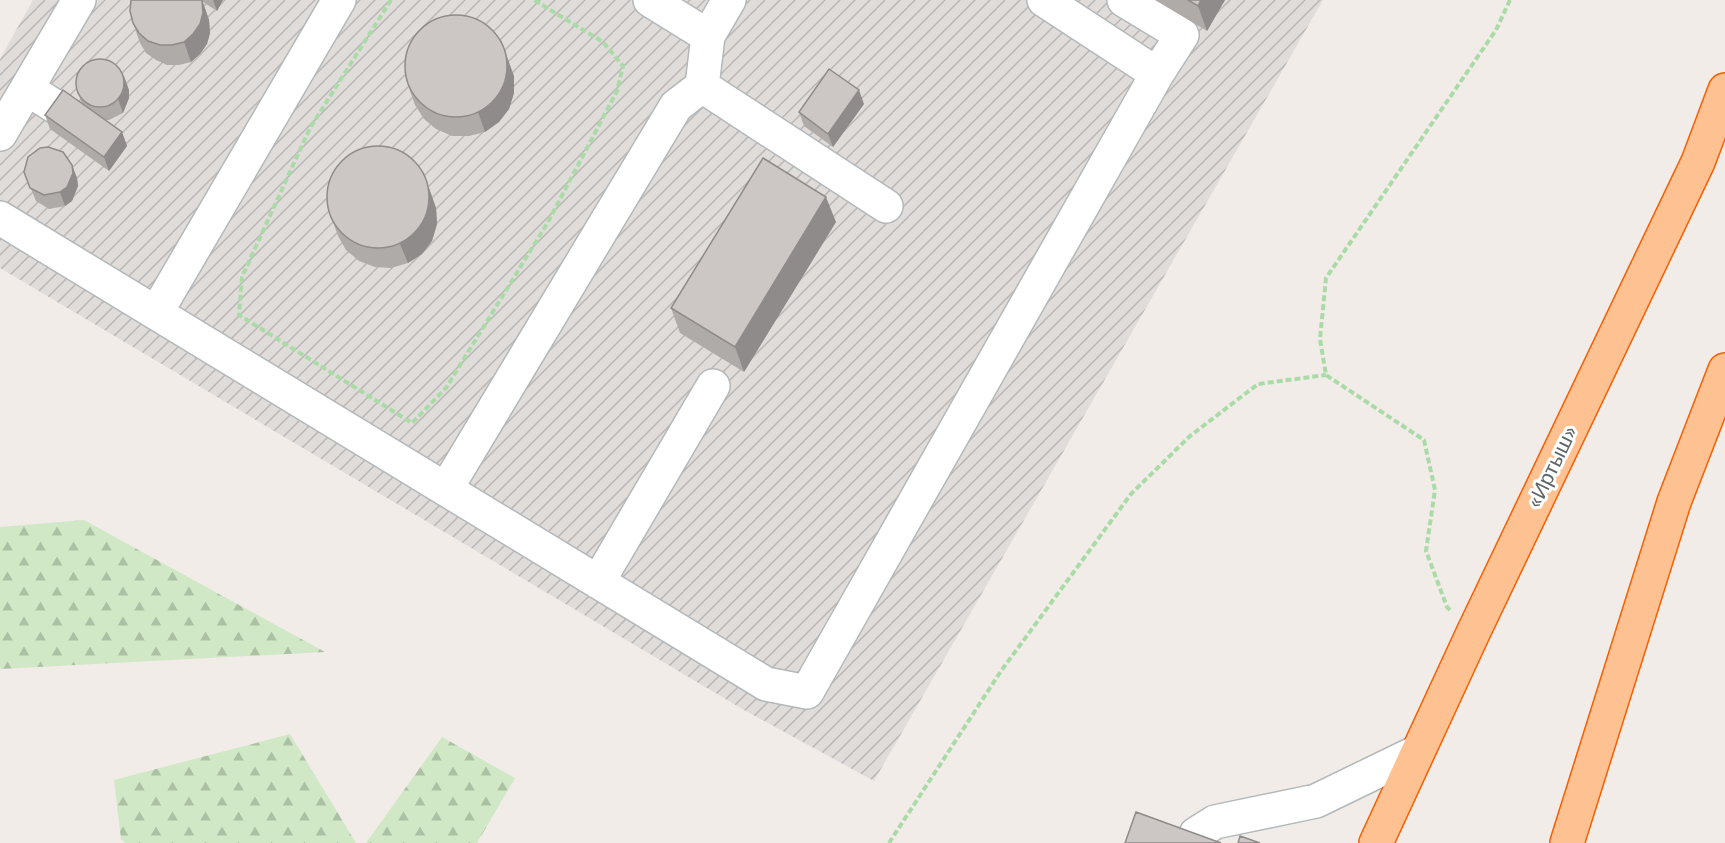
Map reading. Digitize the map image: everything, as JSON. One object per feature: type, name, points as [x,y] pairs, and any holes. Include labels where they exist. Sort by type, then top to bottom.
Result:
[{"type":"highway","name":"«Иртыш»","points":[[1376,843],[1473,633],[1698,162],[1725,90]]},
{"type":"highway","points":[[1567,843],[1674,502],[1725,370]]},
{"type":"lane","points":[[0,134],[79,0]]},
{"type":"lane","points":[[156,313],[339,0]]},
{"type":"lane","points":[[650,0],[708,36]]},
{"type":"lane","points":[[446,489],[676,106],[702,86],[708,36],[729,0]]},
{"type":"lane","points":[[1044,0],[1157,74]]},
{"type":"lane","points":[[0,218],[765,684],[807,692],[1157,74],[1182,35],[1124,0]]},
{"type":"lane","points":[[702,86],[886,206]]},
{"type":"lane","points":[[27,89],[56,107]]},
{"type":"lane","points":[[598,582],[713,386]]},
{"type":"lane","points":[[1196,834],[1215,822],[1316,801],[1417,752]]},
{"type":"path","points":[[391,0],[310,129],[242,278],[239,315],[412,423],[446,388],[548,222],[617,92],[623,66],[603,42],[534,0]]},
{"type":"path","points":[[1326,375],[1320,339],[1326,278],[1496,30],[1510,0]]},
{"type":"path","points":[[889,843],[1001,670],[1131,494],[1190,436],[1258,384],[1326,375],[1424,440],[1435,490],[1426,551],[1447,607],[1473,633]]},
{"type":"shaded area","points":[[33,0],[1323,0],[874,781],[744,710],[0,268],[0,59]]},
{"type":"green space","points":[[84,520],[325,652],[0,669],[0,527]]},
{"type":"green space","points":[[290,734],[356,843],[125,843],[121,839],[114,780]]},
{"type":"green space","points":[[442,737],[515,778],[477,843],[366,843]]},
{"type":"building","points":[[131,0],[202,0],[203,13],[200,24],[184,42],[160,45],[148,41],[139,33],[130,11]]},
{"type":"building","points":[[1188,0],[1201,0],[1198,6]]},
{"type":"building","points":[[456,15],[476,19],[492,30],[503,46],[507,66],[503,86],[492,102],[476,113],[456,117],[436,113],[420,102],[409,86],[405,66],[409,46],[420,30],[436,19]]},
{"type":"building","points":[[100,59],[117,66],[124,83],[117,100],[100,107],[83,100],[76,83],[83,66]]},
{"type":"building","points":[[829,69],[859,90],[828,134],[799,112]]},
{"type":"building","points":[[63,90],[122,132],[104,157],[45,115]]},
{"type":"building","points":[[378,146],[398,150],[414,161],[425,177],[429,197],[425,217],[414,233],[398,244],[378,248],[358,244],[342,233],[331,217],[327,197],[331,177],[342,161],[358,150]]},
{"type":"building","points":[[48,147],[63,152],[72,165],[73,173],[67,187],[60,192],[44,195],[30,188],[24,172],[28,157],[40,148]]},
{"type":"building","points":[[763,158],[826,197],[735,347],[671,308]]},
{"type":"building","points":[[1136,812],[1221,843],[1125,843]]},
{"type":"building","points":[[1240,836],[1260,843],[1238,843]]}]
